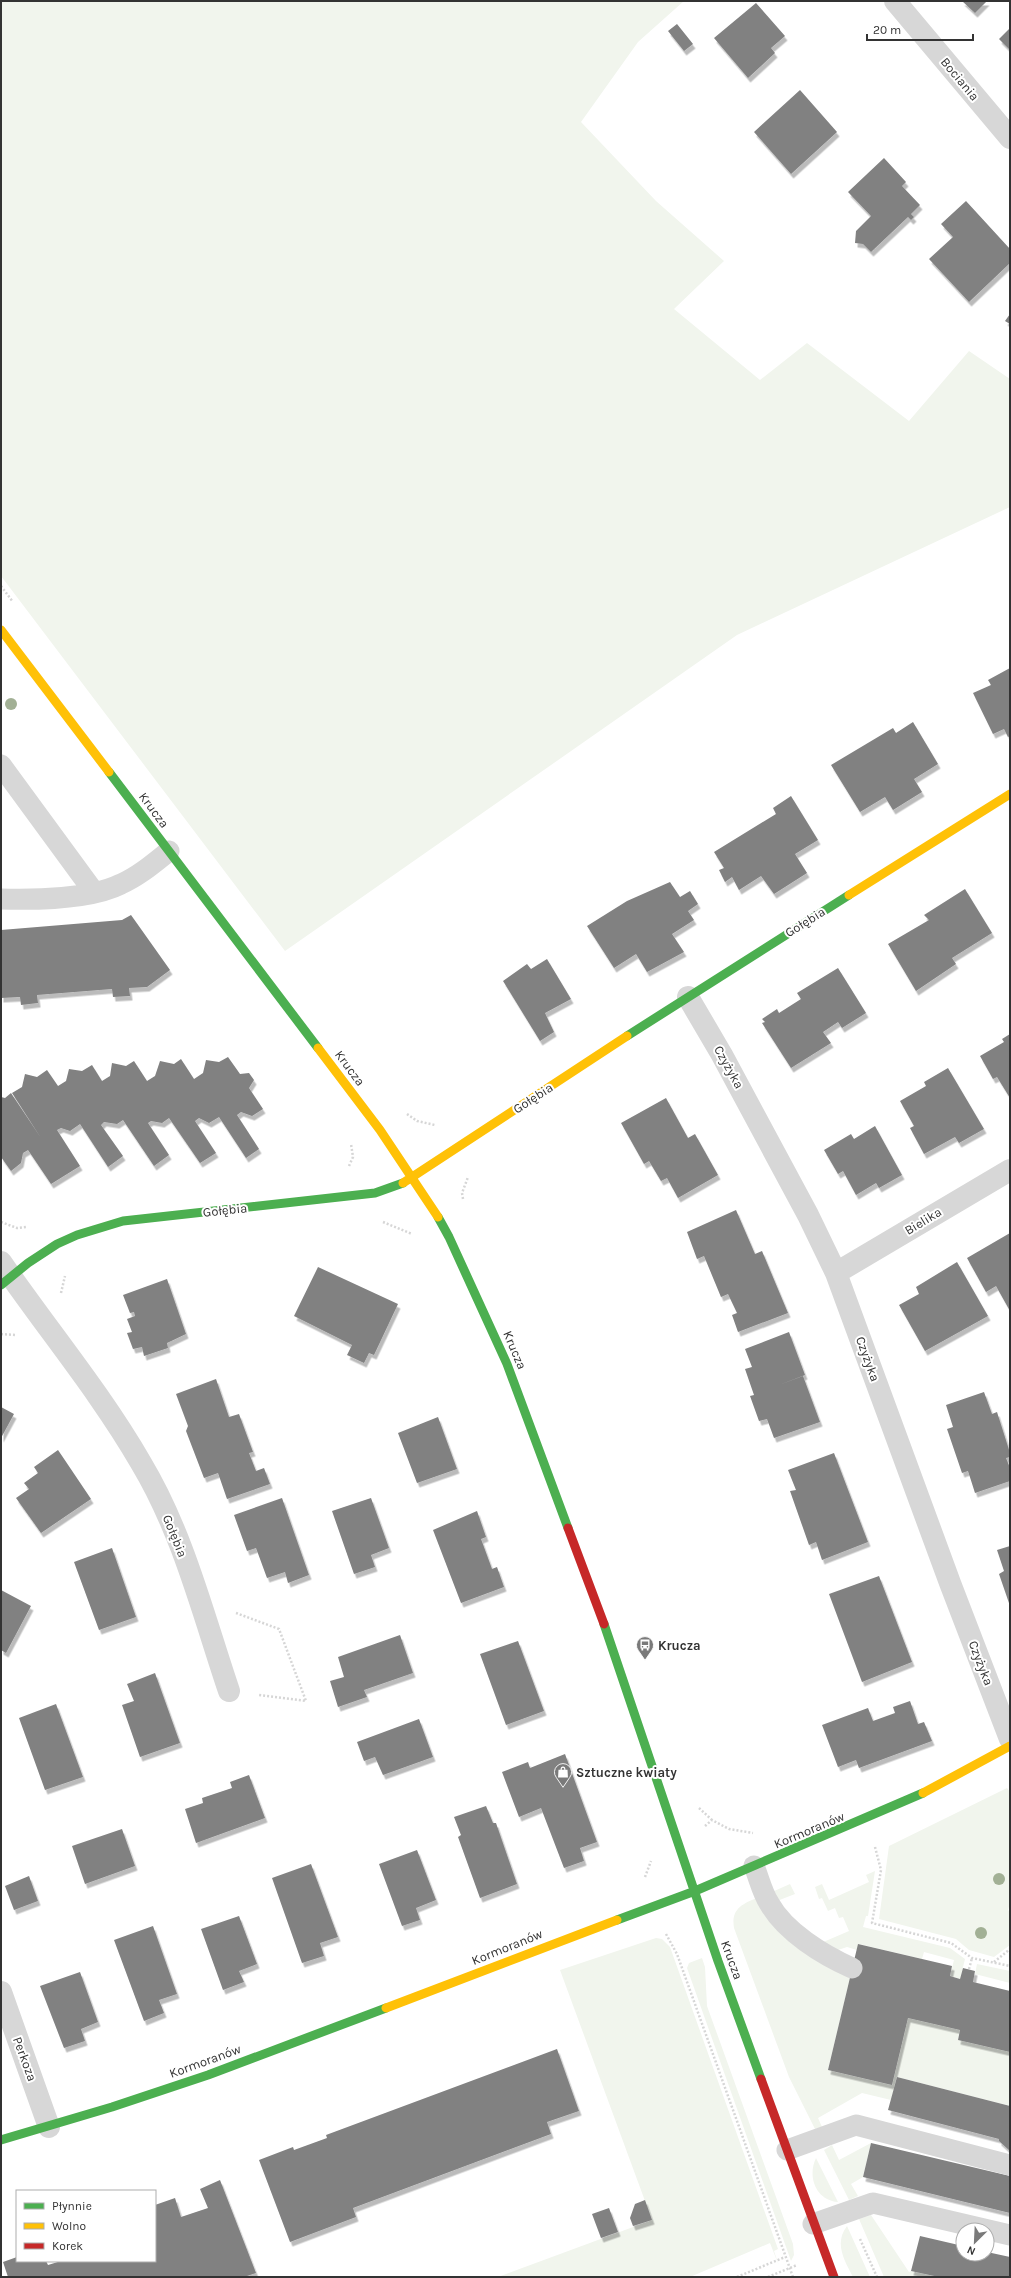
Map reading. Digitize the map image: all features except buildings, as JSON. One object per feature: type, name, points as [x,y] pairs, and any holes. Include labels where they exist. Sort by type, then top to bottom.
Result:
[{"type":"street","name":"Bociania","points":[[895,1],[1010,138]]},
{"type":"street","name":"Krucza","points":[[1,630],[363,1107],[413,1177],[449,1238],[510,1371],[607,1634],[695,1891],[813,2224],[834,2277]]},
{"type":"street","name":"Gołębia","points":[[229,1691],[184,1557],[160,1499],[141,1462],[78,1368],[4,1275],[70,1238],[123,1221],[375,1193],[399,1185],[688,997],[1010,794]]},
{"type":"street","name":"Czyżyka","points":[[688,997],[722,1055],[808,1215],[836,1273],[950,1583],[1010,1739]]},
{"type":"street","name":"Bielika","points":[[836,1273],[1010,1170]]},
{"type":"street","name":"Kormoranów","points":[[1,2140],[49,2127],[208,2075],[695,1891],[909,1802],[1010,1746]]},
{"type":"street","name":"Perkoza","points":[[1,1992],[49,2127]]},
{"type":"lane","points":[[1,765],[94,892]]},
{"type":"lane","points":[[1,899],[41,900],[94,892],[121,885],[169,851]]},
{"type":"lane","points":[[754,1866],[767,1900],[777,1915],[804,1940],[821,1952],[852,1968]]},
{"type":"lane","points":[[787,2150],[856,2125],[1010,2165]]},
{"type":"lane","points":[[813,2224],[873,2203],[1010,2235]]},
{"type":"path","points":[[60,1296],[62,1285],[68,1270]]},
{"type":"path","points":[[1,1334],[18,1336]]},
{"type":"path","points":[[229,1691],[306,1701],[279,1629],[235,1612]]},
{"type":"path","points":[[706,1825],[712,1820],[740,1832],[758,1833]]},
{"type":"path","points":[[875,1848],[881,1870],[872,1923],[951,1943],[972,1958],[1010,1966]]},
{"type":"path","points":[[643,1881],[652,1857]]},
{"type":"path","points":[[662,1931],[669,1936],[677,1954],[793,2277]]},
{"type":"path","points":[[994,1962],[1010,1949]]},
{"type":"path","points":[[969,1969],[972,1958]]},
{"type":"path","points":[[863,2246],[877,2277]]},
{"type":"path","points":[[737,2277],[786,2257]]},
{"type":"path","points":[[768,2277],[804,2262]]},
{"type":"shaded area","points":[[1,1],[684,1],[638,42],[581,122],[656,201],[724,261],[674,309],[760,380],[807,343],[909,421],[969,351],[1010,379],[1010,507],[737,635],[285,951],[1,576]]},
{"type":"shaded area","points":[[1007,1788],[1010,1792],[1010,1903],[1008,1910],[1010,1912],[1010,1945],[994,1957],[969,1950],[956,1939],[879,1919],[889,1846]]},
{"type":"shaded area","points":[[875,1871],[868,1916],[866,1916],[863,1927],[950,1948],[965,1959],[960,1979],[950,1976],[954,1960],[924,1952],[922,1959],[859,1944],[857,1950],[847,1947],[835,1951],[821,1943],[849,1931],[843,1917],[839,1918],[835,1908],[828,1911],[822,1898],[819,1899],[815,1887],[822,1884],[829,1900],[869,1882],[866,1875]]},
{"type":"shaded area","points":[[790,1884],[795,1894],[777,1901],[772,1892]]},
{"type":"shaded area","points":[[757,1898],[851,1974],[828,2070],[892,2085],[908,2018],[960,2030],[958,2040],[1010,2052],[1010,2106],[897,2077],[891,2100],[862,2093],[818,2118],[822,2127],[815,2129],[789,2077],[734,1928],[734,1917],[738,1908]]},
{"type":"shaded area","points":[[656,1938],[662,1939],[670,1947],[778,2249],[774,2251],[779,2266],[770,2243],[690,2277],[498,2277],[652,2220],[560,1970]]},
{"type":"shaded area","points":[[702,1958],[705,1967],[707,2006],[793,2244],[794,2255],[791,2261],[687,1968],[689,1963]]},
{"type":"shaded area","points":[[977,1964],[1010,1971],[1010,1983],[975,1974]]},
{"type":"shaded area","points":[[871,2143],[863,2177],[851,2184],[858,2196],[849,2200],[824,2150],[832,2145],[839,2160]]},
{"type":"shaded area","points":[[816,2158],[838,2202],[824,2197],[815,2186],[813,2180],[813,2165]]},
{"type":"shaded area","points":[[871,2215],[909,2272],[911,2271],[939,2277],[884,2277],[859,2219]]},
{"type":"shaded area","points":[[847,2226],[870,2277],[853,2277],[846,2264],[842,2252],[841,2239]]},
{"type":"traffic: fast","points":[[109,772],[318,1048]]},
{"type":"traffic: fast","points":[[627,1036],[849,895]]},
{"type":"traffic: fast","points":[[1,1285],[28,1263],[57,1244],[77,1235],[123,1221],[375,1193],[403,1183]]},
{"type":"traffic: fast","points":[[438,1217],[449,1237],[507,1364],[568,1528]]},
{"type":"traffic: fast","points":[[604,1624],[718,1961],[761,2079]]},
{"type":"traffic: fast","points":[[617,1920],[695,1891],[923,1793]]},
{"type":"traffic: fast","points":[[1,2140],[112,2107],[208,2075],[386,2008]]},
{"type":"traffic: slow","points":[[1,630],[109,772]]},
{"type":"traffic: slow","points":[[849,895],[1010,794]]},
{"type":"traffic: slow","points":[[403,1183],[627,1036]]},
{"type":"traffic: slow","points":[[318,1048],[380,1130],[438,1217]]},
{"type":"traffic: slow","points":[[923,1793],[1010,1746]]},
{"type":"traffic: slow","points":[[386,2008],[617,1920]]},
{"type":"traffic: jam","points":[[568,1528],[604,1624]]},
{"type":"traffic: jam","points":[[761,2079],[834,2277]]},
{"type":"place","name":"Krucza","points":[[645,1660]]},
{"type":"place","name":"Sztuczne kwiaty","points":[[563,1787]]}]
